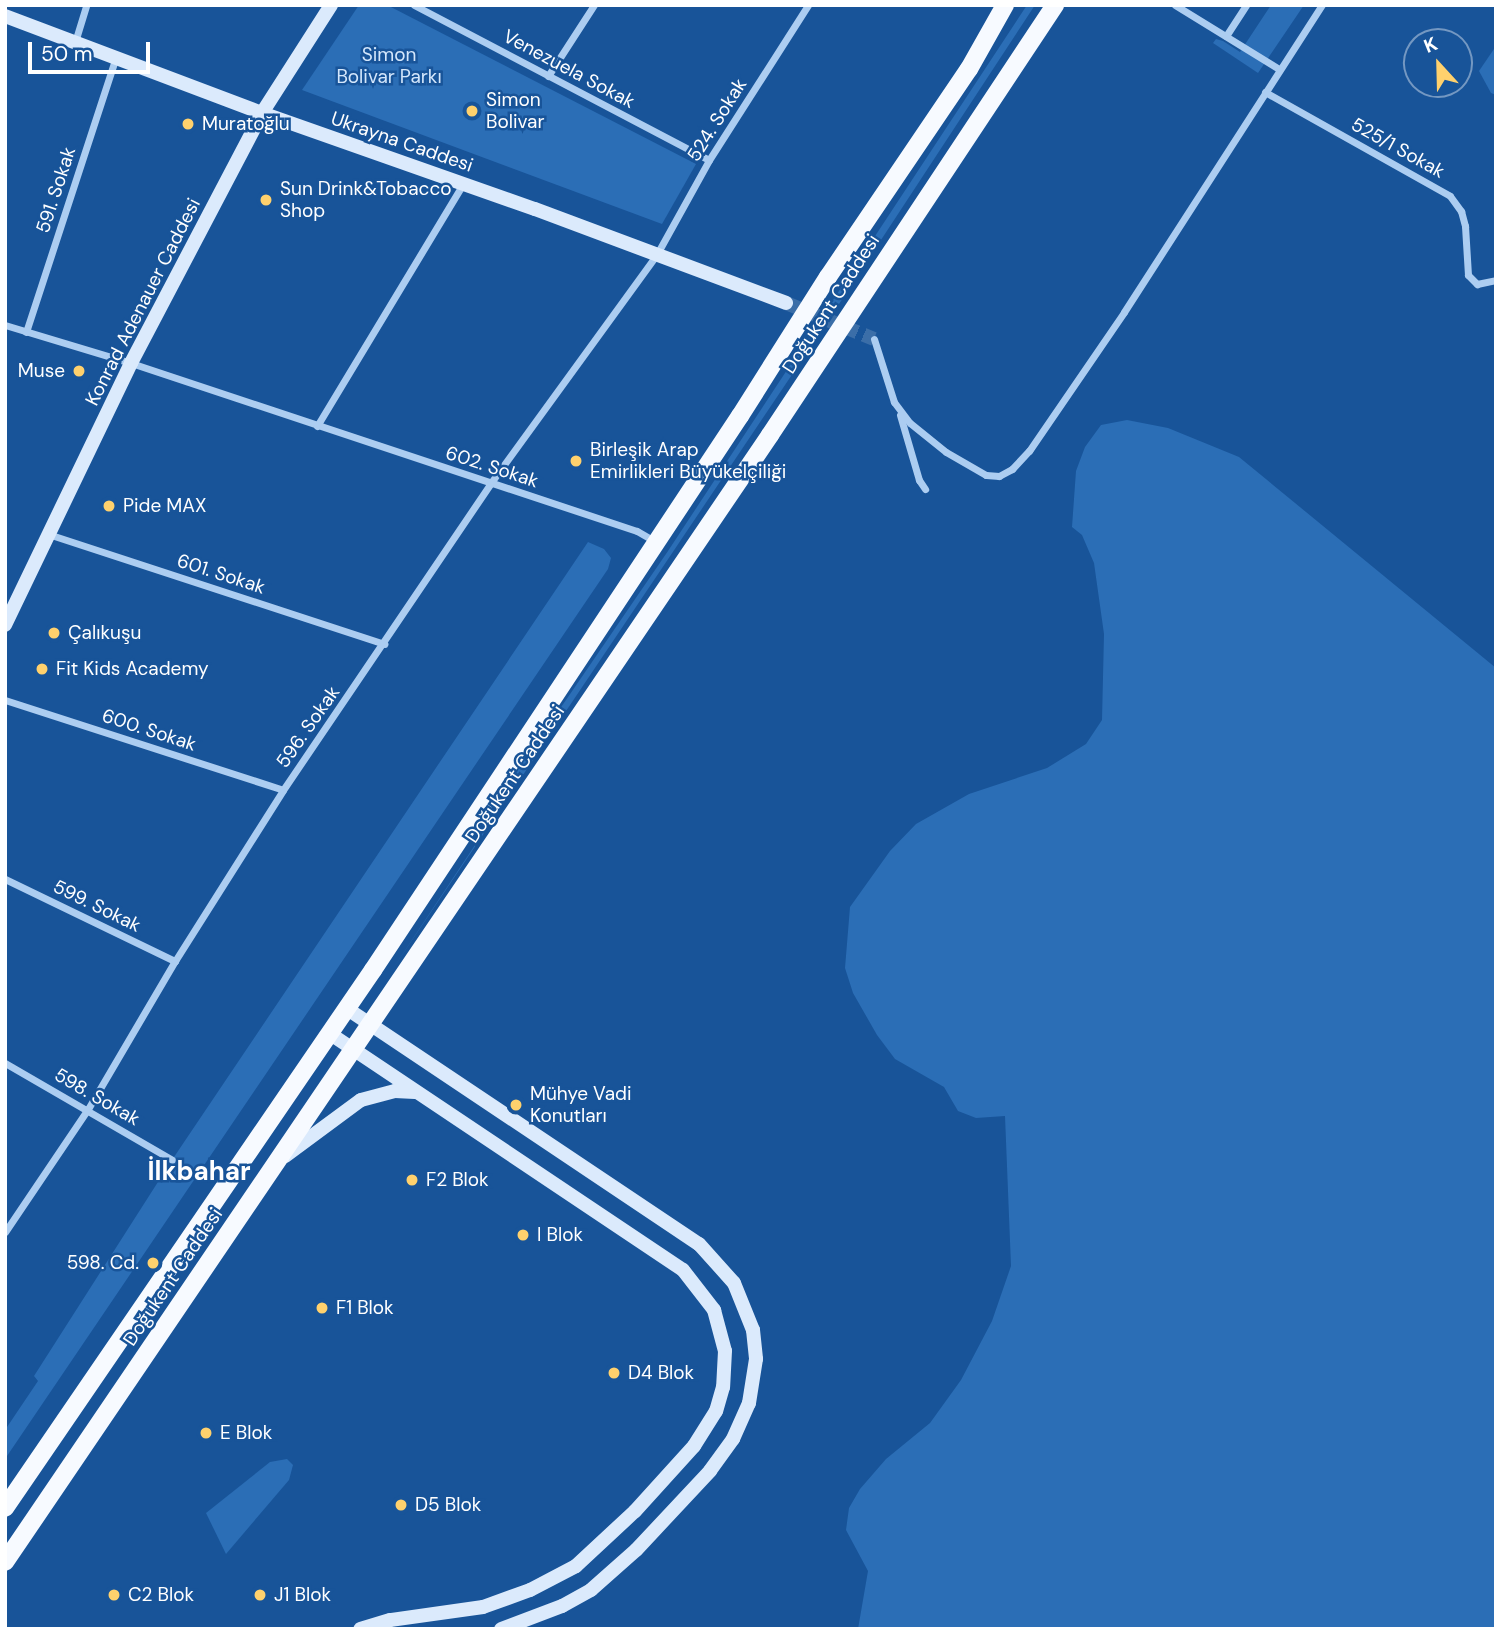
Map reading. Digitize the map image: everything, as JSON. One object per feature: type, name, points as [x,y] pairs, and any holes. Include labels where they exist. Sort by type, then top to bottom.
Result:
[{"type":"main road","name":"Konrad Adenauer Caddesi","points":[[5,625],[131,363],[262,113],[331,5]]},
{"type":"main road","name":"Doğukent Caddesi","points":[[5,1508],[346,1008],[968,69],[1005,5]]},
{"type":"main road","name":"Doğukent Caddesi","points":[[5,1562],[770,435],[1055,5]]},
{"type":"main road","name":"Ukrayna Caddesi","points":[[5,16],[262,113],[786,303]]},
{"type":"main road","points":[[346,1008],[699,1244],[734,1283],[753,1330],[755,1370],[749,1404],[733,1439],[710,1471],[636,1550],[591,1590],[562,1606],[501,1629]]},
{"type":"main road","points":[[329,1033],[683,1270],[703,1293],[719,1321],[725,1351],[724,1373],[716,1411],[694,1446],[635,1511],[576,1566],[530,1590],[483,1607],[390,1620],[360,1629]]},
{"type":"main road","points":[[275,1163],[361,1100],[395,1091],[415,1092]]},
{"type":"street","points":[[75,42],[86,5]]},
{"type":"street","name":"Venezuela Sokak","points":[[414,5],[709,160]]},
{"type":"street","points":[[548,75],[594,5]]},
{"type":"street","name":"524. Sokak","points":[[657,254],[709,160],[808,5]]},
{"type":"street","points":[[1175,5],[1279,69]]},
{"type":"street","points":[[1226,36],[1246,5]]},
{"type":"street","points":[[899,411],[946,452],[986,475],[999,477],[1012,469],[1029,452],[1124,312],[1322,5]]},
{"type":"street","name":"591. Sokak","points":[[26,332],[116,57]]},
{"type":"street","name":"525/1 Sokak","points":[[1265,92],[1450,196],[1461,211],[1465,226],[1468,275],[1477,285],[1496,280]]},
{"type":"street","points":[[317,426],[463,184]]},
{"type":"street","name":"596. Sokak","points":[[5,1232],[88,1109],[175,961],[283,790],[385,644],[490,484],[657,254]]},
{"type":"street","name":"602. Sokak","points":[[5,325],[131,363],[637,531],[656,542]]},
{"type":"street","points":[[874,339],[919,480],[925,489]]},
{"type":"street","name":"601. Sokak","points":[[48,534],[385,644]]},
{"type":"street","name":"600. Sokak","points":[[5,700],[283,790]]},
{"type":"street","name":"599. Sokak","points":[[5,879],[175,961]]},
{"type":"street","name":"598. Sokak","points":[[5,1063],[173,1160]]},
{"type":"green space","name":"Simon Bolivar Parkı","points":[[359,5],[387,5],[696,164],[662,224],[302,90]]},
{"type":"green space","points":[[1027,5],[1035,5],[822,330],[390,973],[477,842],[503,792],[668,551]]},
{"type":"green space","points":[[1271,5],[1304,5],[1258,73],[1213,43],[1216,39],[1223,41],[1240,52]]},
{"type":"green space","points":[[1496,46],[1496,95],[1491,93],[1479,71]]},
{"type":"green space","points":[[1127,420],[1168,428],[1239,457],[1496,668],[1496,1629],[858,1629],[868,1571],[846,1530],[849,1508],[860,1489],[886,1459],[930,1423],[961,1380],[992,1321],[1011,1266],[1005,1116],[976,1118],[958,1111],[944,1087],[895,1059],[877,1035],[853,993],[845,968],[850,907],[890,851],[916,824],[969,794],[1047,768],[1086,744],[1102,720],[1104,634],[1094,563],[1082,535],[1072,527],[1076,471],[1085,447],[1101,425]]},
{"type":"green space","points":[[588,542],[604,549],[611,558],[608,569],[5,1459],[5,1430],[38,1381],[34,1376],[172,1160]]},
{"type":"green space","points":[[287,1459],[293,1465],[289,1480],[226,1554],[206,1513],[270,1462]]},
{"type":"tunnel","points":[[786,303],[874,339]]},
{"type":"place","name":"Simon Bolivar","points":[[472,111]]},
{"type":"place","name":"Muratoğlu","points":[[188,124]]},
{"type":"place","name":"Sun Drink&Tobacco Shop","points":[[266,200]]},
{"type":"place","name":"Muse","points":[[79,371]]},
{"type":"place","name":"Birleşik Arap Emirlikleri Büyükelçiliği","points":[[576,461]]},
{"type":"place","name":"Pide MAX","points":[[109,506]]},
{"type":"place","name":"Çalıkuşu","points":[[54,633]]},
{"type":"place","name":"Fit Kids Academy","points":[[42,669]]},
{"type":"place","name":"Mühye Vadi Konutları","points":[[516,1105]]},
{"type":"place","name":"F2 Blok","points":[[412,1180]]},
{"type":"place","name":"I Blok","points":[[523,1235]]},
{"type":"place","name":"598. Cd.","points":[[153,1263]]},
{"type":"place","name":"F1 Blok","points":[[322,1308]]},
{"type":"place","name":"D4 Blok","points":[[614,1373]]},
{"type":"place","name":"E Blok","points":[[206,1433]]},
{"type":"place","name":"D5 Blok","points":[[401,1505]]},
{"type":"place","name":"C2 Blok","points":[[114,1595]]},
{"type":"place","name":"J1 Blok","points":[[260,1595]]},
{"type":"district","name":"İlkbahar","points":[[199,1172]]}]
